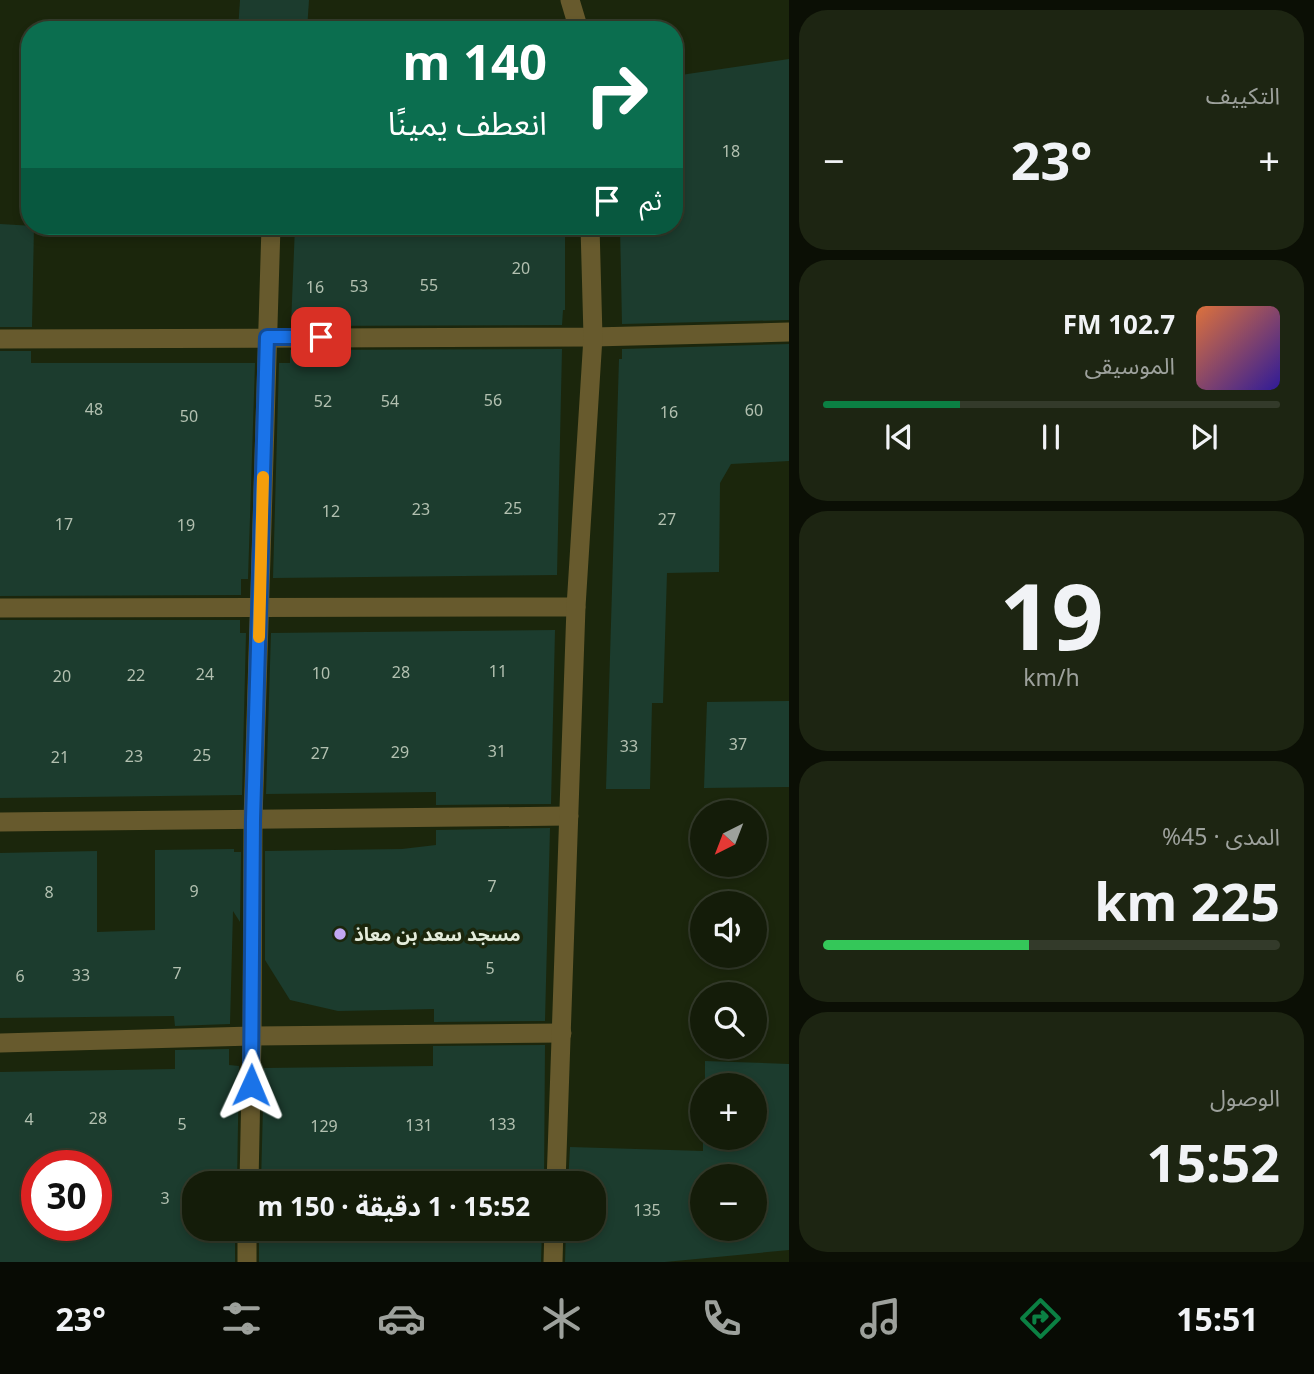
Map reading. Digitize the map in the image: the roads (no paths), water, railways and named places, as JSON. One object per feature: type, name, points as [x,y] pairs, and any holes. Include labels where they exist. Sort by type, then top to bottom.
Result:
[{"type":"street","points":[[570,0],[576,21]]},
{"type":"street","points":[[248,1171],[253,820],[271,235]]},
{"type":"street","points":[[556,1171],[576,607],[593,337],[590,235]]},
{"type":"street","points":[[0,339],[593,337],[789,332]]},
{"type":"street","points":[[0,608],[576,607]]},
{"type":"street","points":[[0,822],[569,816]]},
{"type":"street","points":[[0,1043],[252,1036],[562,1033]]},
{"type":"street","points":[[247,1241],[247,1262]]},
{"type":"street","points":[[553,1262],[554,1241]]},
{"type":"place","name":"مسجد سعد بن معاذ","points":[[340,934]]}]
